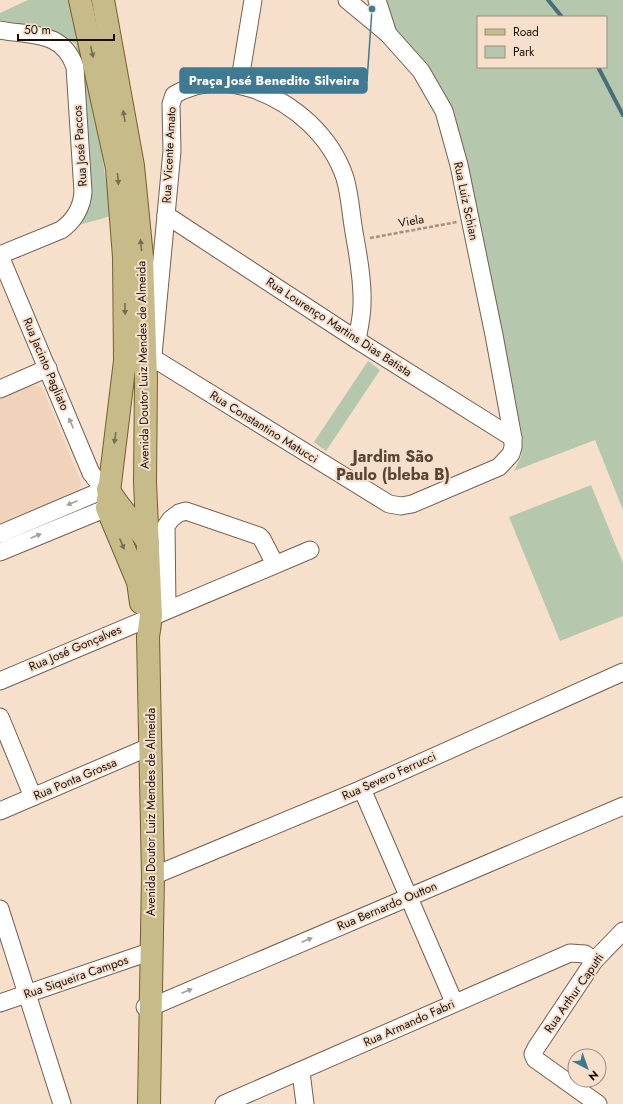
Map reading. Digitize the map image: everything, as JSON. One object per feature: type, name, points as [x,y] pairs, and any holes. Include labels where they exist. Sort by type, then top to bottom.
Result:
[{"type":"main road","name":"Avenida Doutor Luiz Mendes de Almeida","points":[[80,0],[117,168],[124,257],[126,361],[107,488],[152,620]]},
{"type":"main road","name":"Avenida Doutor Luiz Mendes de Almeida","points":[[103,0],[133,166],[150,329],[150,367],[145,482],[152,620],[149,747],[153,876],[152,951],[144,1063],[134,1104]]},
{"type":"main road","points":[[107,488],[132,495],[145,482]]},
{"type":"main road","points":[[107,488],[148,542]]},
{"type":"main road","name":"Avenida Doutor Luiz Mendes de Almeida","points":[[149,1001],[149,1104]]},
{"type":"street","points":[[239,85],[253,0]]},
{"type":"street","name":"Rua Luiz Schian","points":[[347,0],[388,34],[420,71],[444,111],[459,165],[494,335],[513,438]]},
{"type":"street","points":[[377,0],[388,34]]},
{"type":"street","name":"Rua José Paccos","points":[[0,30],[49,38],[59,42],[67,50],[74,67],[82,198],[72,220],[61,230],[0,256]]},
{"type":"street","name":"Rua Vicente Amato","points":[[150,329],[166,215],[172,151],[171,104],[174,95],[190,86],[200,84],[239,85],[264,93],[288,105],[309,122],[330,148],[345,179],[355,240],[362,305],[357,340]]},
{"type":"street","name":"Rua Lourenço Martins Dias Batista","points":[[166,215],[357,340],[513,438]]},
{"type":"street","name":"Rua Jacinto Pagliato","points":[[0,256],[48,368],[107,488]]},
{"type":"street","name":"Rua Constantino Matucci","points":[[150,367],[389,504],[401,506],[412,504],[499,467],[511,454],[513,438]]},
{"type":"street","points":[[0,389],[48,368]]},
{"type":"street","points":[[0,534],[107,488]]},
{"type":"street","points":[[0,552],[107,488]]},
{"type":"street","points":[[152,620],[166,526],[179,513],[186,511],[259,536],[275,564]]},
{"type":"street","name":"Rua José Gonçalves","points":[[0,681],[152,620],[275,564],[310,550]]},
{"type":"street","name":"Rua Severo Ferrucci","points":[[153,876],[362,789],[623,672]]},
{"type":"street","points":[[0,716],[33,797]]},
{"type":"street","name":"Rua Ponta Grossa","points":[[0,810],[149,747]]},
{"type":"street","points":[[362,789],[454,1002]]},
{"type":"street","name":"Rua Bernardo Outton","points":[[149,1001],[408,897],[623,806]]},
{"type":"street","points":[[0,909],[62,1104]]},
{"type":"street","name":"Rua Arthur Caputti","points":[[598,1104],[535,1059],[534,1054],[536,1048],[594,961],[623,931]]},
{"type":"street","name":"Rua Siqueira Campos","points":[[0,1003],[152,951]]},
{"type":"street","name":"Rua Armando Fabri","points":[[224,1104],[301,1072],[454,1002],[570,953],[586,954],[594,961]]},
{"type":"street","points":[[301,1072],[305,1104]]},
{"type":"path","name":"Viela","points":[[355,240],[470,220]]},
{"type":"shaded area","points":[[31,385],[42,387],[81,482],[80,487],[78,491],[0,524],[0,398]]},
{"type":"green space","points":[[28,0],[69,0],[86,45],[111,216],[79,225],[88,199],[76,44],[54,31],[0,20],[0,13]]},
{"type":"green space","points":[[384,0],[623,0],[623,510],[595,440],[514,471],[521,457],[523,439],[461,138],[442,91],[395,32]]},
{"type":"green space","points":[[368,361],[380,370],[326,451],[314,442]]},
{"type":"green space","points":[[591,485],[623,563],[623,616],[560,641],[509,517]]},
{"type":"waterway","points":[[548,0],[561,16]]},
{"type":"waterway","points":[[599,68],[623,115]]},
{"type":"place","name":"Praça José Benedito Silveira","points":[[372,9]]},
{"type":"district","name":"Jardim São Paulo (bleba B)","points":[[393,465]]}]
